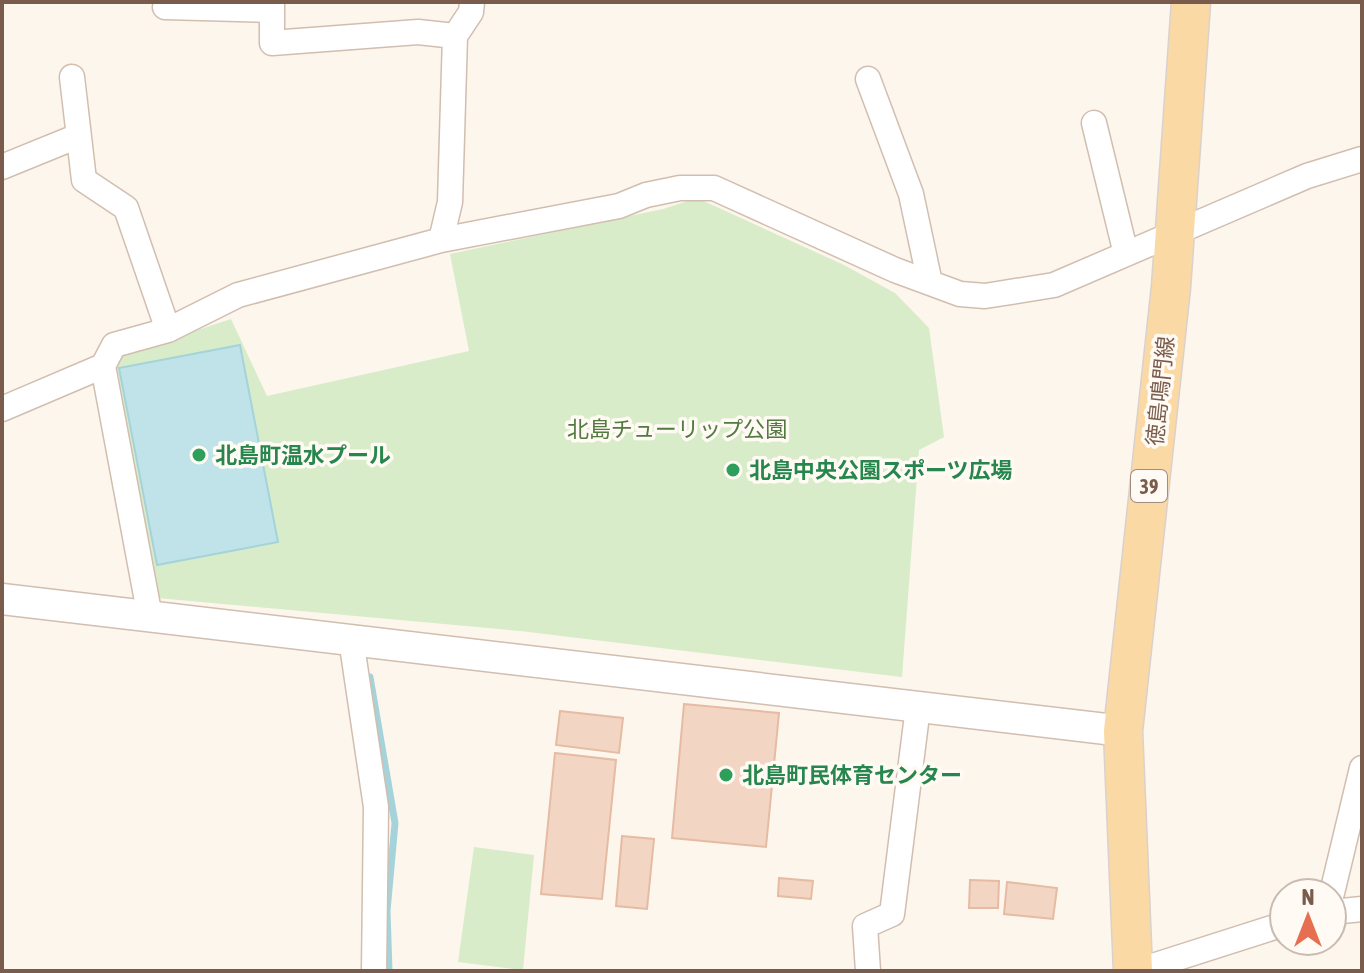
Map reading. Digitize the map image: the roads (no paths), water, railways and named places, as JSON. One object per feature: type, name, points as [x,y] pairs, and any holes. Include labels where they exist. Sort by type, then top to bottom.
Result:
[{"type":"main road","name":"徳島鳴門線","points":[[1135,971],[1123,731],[1175,233],[1191,2]]},
{"type":"street","points":[[441,240],[450,202],[455,36],[471,12],[472,2]]},
{"type":"street","points":[[165,7],[272,6],[272,43],[418,32],[455,36]]},
{"type":"street","points":[[72,77],[84,180],[126,208],[168,330]]},
{"type":"street","points":[[868,79],[911,194],[930,283]]},
{"type":"street","points":[[1094,123],[1126,254]]},
{"type":"street","points":[[2,167],[78,136]]},
{"type":"street","points":[[150,617],[103,366],[114,345],[168,330],[238,295],[441,240],[619,206],[646,195],[680,188],[714,188],[895,270],[960,294],[985,296],[1054,285],[1307,176],[1362,159]]},
{"type":"street","points":[[2,409],[103,366]]},
{"type":"street","points":[[2,599],[1123,731]]},
{"type":"street","points":[[351,639],[376,807],[374,971]]},
{"type":"street","points":[[868,971],[865,926],[892,914],[918,707]]},
{"type":"street","points":[[1336,877],[1362,768]]},
{"type":"street","points":[[1135,971],[1268,929]]},
{"type":"water","name":"北島町温水プール","points":[[240,345],[278,542],[157,565],[119,368]]},
{"type":"waterway","points":[[370,677],[395,823],[387,911],[389,971]]},
{"type":"place","name":"北島町温水プール","points":[[199,455]]},
{"type":"place","name":"北島中央公園スポーツ広場","points":[[733,470]]},
{"type":"place","name":"北島町民体育センター","points":[[726,775]]},
{"type":"park label","name":"北島チューリップ公園","points":[[677,429]]}]
